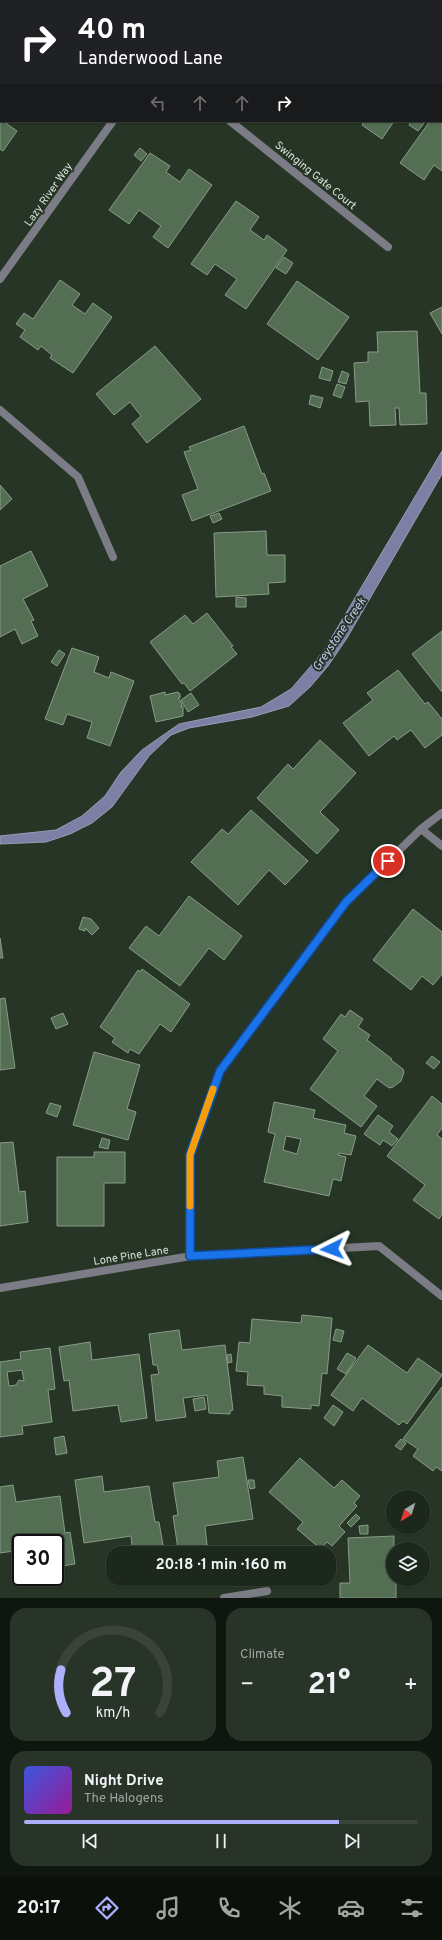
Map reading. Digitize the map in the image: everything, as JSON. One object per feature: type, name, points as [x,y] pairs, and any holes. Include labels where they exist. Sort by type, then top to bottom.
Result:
[{"type":"street","name":"Lazy River Way","points":[[0,279],[112,122]]},
{"type":"street","name":"Swinging Gate Court","points":[[231,122],[388,247]]},
{"type":"street","points":[[0,410],[78,477],[113,557]]},
{"type":"street","points":[[190,1256],[190,1155],[220,1071],[346,902],[421,830],[442,813]]},
{"type":"street","points":[[421,830],[442,846]]},
{"type":"street","name":"Lone Pine Lane","points":[[0,1288],[190,1256],[378,1246],[442,1296]]},
{"type":"street","points":[[224,1598],[267,1591]]},
{"type":"water","name":"Greystone Creek","points":[[442,451],[442,474],[347,638],[328,666],[310,687],[289,706],[252,717],[189,728],[171,735],[149,756],[112,807],[92,823],[70,834],[46,842],[0,844],[0,836],[56,830],[82,816],[105,796],[121,772],[142,750],[179,724],[261,707],[291,689],[323,652]]},
{"type":"building","points":[[0,122],[4,122],[17,131],[3,151],[0,149]]},
{"type":"building","points":[[364,122],[393,122],[382,139],[362,125]]},
{"type":"building","points":[[410,122],[425,122],[418,131],[409,125]]},
{"type":"building","points":[[429,122],[442,122],[442,171],[434,165],[424,180],[400,163]]},
{"type":"building","points":[[140,148],[147,154],[141,161],[134,155]]},
{"type":"building","points":[[150,153],[170,166],[166,172],[180,182],[189,169],[212,185],[168,248],[153,237],[161,226],[139,210],[129,224],[109,210]]},
{"type":"building","points":[[236,201],[259,217],[250,230],[264,240],[267,235],[287,250],[246,309],[225,295],[237,279],[215,264],[207,275],[191,264]]},
{"type":"building","points":[[284,257],[293,263],[286,274],[276,268]]},
{"type":"building","points":[[60,280],[80,294],[72,305],[85,314],[93,303],[112,317],[73,373],[50,358],[52,355],[41,346],[38,350],[20,337],[25,330],[16,324],[24,313],[33,319]]},
{"type":"building","points":[[297,281],[349,317],[318,360],[267,324]]},
{"type":"building","points":[[442,307],[442,334],[430,313]]},
{"type":"building","points":[[417,331],[420,393],[426,393],[427,424],[400,425],[399,408],[395,408],[396,425],[370,426],[369,401],[356,402],[354,363],[368,362],[368,352],[378,352],[377,332]]},
{"type":"building","points":[[155,346],[201,399],[147,443],[132,424],[141,416],[130,402],[114,415],[96,394]]},
{"type":"building","points":[[322,367],[333,371],[330,381],[319,378]]},
{"type":"building","points":[[342,371],[349,374],[346,384],[338,382]]},
{"type":"building","points":[[337,384],[345,387],[341,398],[333,395]]},
{"type":"building","points":[[311,395],[323,398],[320,408],[309,404]]},
{"type":"building","points":[[244,426],[262,474],[264,473],[271,491],[192,521],[182,495],[198,489],[184,452],[191,450],[189,447]]},
{"type":"building","points":[[0,485],[12,499],[0,510]]},
{"type":"building","points":[[219,513],[222,519],[213,523],[210,516]]},
{"type":"building","points":[[266,531],[267,555],[285,555],[285,582],[268,583],[269,594],[216,597],[214,533]]},
{"type":"building","points":[[31,551],[48,586],[23,599],[34,620],[31,621],[38,636],[22,644],[15,629],[0,637],[0,566]]},
{"type":"building","points":[[236,597],[246,598],[246,607],[236,607]]},
{"type":"building","points":[[207,613],[233,646],[231,647],[237,654],[190,691],[184,683],[182,684],[150,642],[185,615],[193,624]]},
{"type":"building","points":[[442,631],[442,692],[412,654]]},
{"type":"building","points":[[72,648],[99,657],[94,672],[109,678],[111,672],[134,681],[110,746],[87,738],[92,722],[67,714],[63,725],[45,719]]},
{"type":"building","points":[[59,650],[65,654],[57,666],[51,662]]},
{"type":"building","points":[[398,670],[425,704],[428,702],[442,719],[442,735],[425,748],[411,730],[397,740],[394,736],[369,756],[343,723],[373,700],[367,693]]},
{"type":"building","points":[[165,692],[165,695],[178,692],[180,694],[180,698],[178,698],[182,704],[181,707],[183,706],[183,716],[156,722],[150,696]]},
{"type":"building","points":[[191,693],[199,705],[188,712],[181,700]]},
{"type":"building","points":[[320,740],[356,773],[320,812],[339,830],[317,854],[257,798],[288,764],[293,769]]},
{"type":"building","points":[[251,810],[308,861],[285,885],[269,870],[238,905],[191,862],[222,829],[228,834]]},
{"type":"building","points":[[189,896],[242,936],[224,960],[209,948],[180,986],[129,948],[146,926],[159,936]]},
{"type":"building","points":[[413,909],[442,932],[442,974],[433,985],[422,976],[411,990],[373,960]]},
{"type":"building","points":[[83,917],[91,919],[99,928],[92,935],[85,928],[85,931],[79,929]]},
{"type":"building","points":[[0,938],[3,958],[0,958]]},
{"type":"building","points":[[142,969],[190,1004],[171,1032],[160,1024],[139,1054],[130,1049],[128,1053],[112,1042],[115,1038],[100,1027],[138,970],[140,972]]},
{"type":"building","points":[[5,998],[15,1068],[0,1070],[0,999]]},
{"type":"building","points":[[350,1010],[363,1019],[358,1027],[370,1035],[367,1040],[392,1059],[391,1060],[403,1069],[404,1072],[401,1081],[393,1087],[389,1088],[377,1079],[364,1096],[377,1106],[361,1127],[310,1089],[338,1051],[323,1039],[341,1014],[345,1017]]},
{"type":"building","points":[[63,1013],[68,1024],[56,1029],[51,1018]]},
{"type":"building","points":[[94,1052],[140,1065],[127,1109],[136,1112],[128,1140],[73,1125]]},
{"type":"building","points":[[432,1056],[440,1062],[434,1069],[426,1063]]},
{"type":"building","points":[[432,1096],[442,1104],[442,1128],[437,1135],[442,1139],[442,1214],[439,1219],[413,1200],[425,1185],[387,1156]]},
{"type":"building","points":[[274,1102],[315,1110],[313,1118],[346,1125],[344,1133],[356,1136],[351,1155],[339,1153],[338,1155],[346,1157],[341,1181],[333,1179],[329,1196],[264,1182],[275,1134],[268,1132]],"holes":[[[286,1136],[301,1139],[297,1154],[283,1150]]]},
{"type":"building","points":[[50,1103],[61,1106],[57,1117],[46,1113]]},
{"type":"building","points":[[378,1115],[393,1126],[389,1132],[398,1139],[392,1146],[383,1140],[380,1145],[364,1134]]},
{"type":"building","points":[[102,1138],[110,1140],[108,1149],[99,1147]]},
{"type":"building","points":[[13,1142],[19,1192],[25,1191],[28,1222],[0,1226],[0,1143]]},
{"type":"building","points":[[94,1152],[125,1152],[125,1183],[104,1183],[104,1226],[57,1226],[57,1157],[94,1157]]},
{"type":"building","points":[[302,1315],[332,1318],[327,1374],[322,1373],[319,1406],[311,1405],[311,1409],[282,1407],[282,1396],[264,1394],[264,1386],[247,1385],[248,1372],[236,1371],[239,1342],[250,1343],[252,1319],[301,1323]]},
{"type":"building","points":[[336,1329],[344,1331],[341,1342],[333,1340]]},
{"type":"building","points":[[179,1330],[182,1350],[225,1345],[233,1410],[230,1411],[230,1414],[209,1413],[207,1395],[183,1398],[186,1417],[156,1421],[151,1375],[159,1374],[157,1365],[153,1365],[149,1334]]},
{"type":"building","points":[[90,1342],[92,1360],[139,1354],[147,1418],[121,1422],[118,1405],[73,1411],[69,1380],[64,1381],[59,1347]]},
{"type":"building","points":[[368,1345],[407,1373],[418,1358],[442,1375],[407,1424],[403,1421],[399,1425],[362,1398],[353,1411],[331,1395]]},
{"type":"building","points":[[50,1348],[55,1389],[48,1390],[52,1422],[22,1426],[23,1434],[0,1437],[0,1362],[21,1359],[20,1352]],"holes":[[[22,1370],[24,1381],[19,1380],[16,1385],[9,1386],[7,1372]]]},
{"type":"building","points":[[347,1353],[356,1358],[346,1374],[337,1369]]},
{"type":"building","points":[[231,1354],[232,1362],[228,1363],[227,1355]]},
{"type":"building","points":[[442,1387],[442,1471],[436,1467],[433,1471],[413,1456],[418,1449],[403,1439]]},
{"type":"building","points":[[204,1397],[206,1409],[195,1411],[193,1399]]},
{"type":"building","points":[[333,1405],[343,1412],[334,1426],[324,1418]]},
{"type":"building","points":[[64,1436],[67,1453],[56,1455],[54,1438]]},
{"type":"building","points":[[401,1439],[406,1443],[401,1450],[395,1446]]},
{"type":"building","points":[[243,1457],[253,1519],[205,1526],[207,1545],[178,1546],[173,1516],[178,1515],[173,1483],[219,1477],[217,1461]]},
{"type":"building","points":[[300,1458],[334,1488],[342,1480],[360,1496],[354,1503],[357,1506],[339,1526],[345,1532],[332,1546],[327,1542],[324,1546],[317,1546],[297,1529],[303,1522],[269,1492]]},
{"type":"building","points":[[102,1476],[104,1492],[149,1486],[155,1522],[159,1522],[163,1546],[132,1546],[131,1536],[84,1543],[75,1480]]},
{"type":"building","points":[[248,1480],[254,1480],[255,1488],[250,1489]]},
{"type":"building","points":[[13,1485],[16,1502],[60,1496],[65,1533],[70,1532],[75,1564],[64,1566],[64,1534],[12,1534],[12,1551],[0,1553],[0,1487]]},
{"type":"building","points":[[356,1514],[360,1518],[351,1527],[347,1523]]},
{"type":"building","points":[[368,1525],[368,1534],[360,1534],[359,1526]]},
{"type":"building","points":[[394,1536],[394,1542],[386,1542],[386,1586],[396,1586],[396,1598],[340,1598],[340,1583],[350,1583],[348,1538]]},
{"type":"slow traffic","points":[[190,1206],[190,1155],[213,1089]]},
{"type":"route","points":[[332,1249],[190,1256],[190,1155],[220,1071],[346,902],[388,861]]}]
